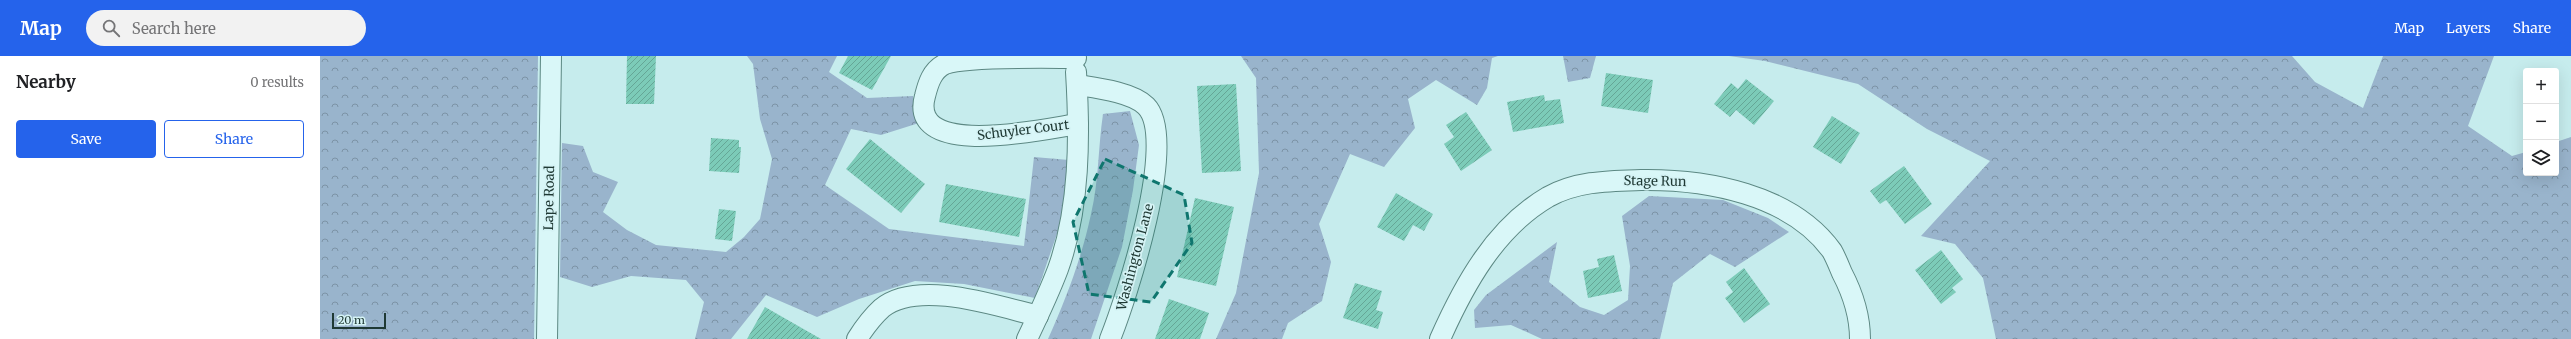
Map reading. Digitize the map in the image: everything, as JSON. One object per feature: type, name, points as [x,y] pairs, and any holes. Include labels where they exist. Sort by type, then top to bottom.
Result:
[{"type":"street","name":"Lape Road","points":[[547,339],[551,56]]},
{"type":"street","points":[[1027,339],[1058,268],[1067,235],[1074,191],[1078,124],[1075,57]]},
{"type":"street","name":"Schuyler Court","points":[[1075,57],[972,59],[945,64],[931,78],[924,99],[924,111],[931,125],[964,136],[997,136],[1078,124]]},
{"type":"street","name":"Washington Lane","points":[[1077,85],[1121,94],[1146,105],[1155,120],[1155,165],[1149,215],[1121,311],[1110,339]]},
{"type":"street","name":"Stage Run","points":[[1440,339],[1454,306],[1493,244],[1519,217],[1548,197],[1576,186],[1597,181],[1668,180],[1713,184],[1750,196],[1789,213],[1811,229],[1832,252],[1854,295],[1860,339]]},
{"type":"street","points":[[857,339],[867,323],[882,308],[894,301],[921,296],[941,295],[962,298],[1038,316]]},
{"type":"highlighted area","points":[[1105,159],[1184,195],[1192,243],[1151,302],[1089,294],[1073,222]]},
{"type":"green space","points":[[320,56],[538,56],[534,339],[320,339]]},
{"type":"green space","points":[[747,56],[837,56],[829,72],[867,98],[913,96],[919,123],[881,135],[851,129],[825,185],[889,229],[1024,246],[1034,157],[1069,160],[1060,225],[1035,298],[964,284],[915,281],[859,299],[817,317],[766,295],[731,339],[695,339],[704,302],[686,280],[631,276],[592,287],[560,277],[562,143],[583,146],[593,172],[618,182],[603,212],[627,230],[656,245],[726,252],[744,237],[760,219],[772,159],[760,119],[753,64]]},
{"type":"green space","points":[[1241,56],[1498,56],[1492,58],[1487,88],[1477,105],[1436,80],[1408,99],[1415,128],[1384,167],[1350,154],[1319,224],[1331,262],[1322,301],[1288,323],[1282,339],[1216,339],[1236,293],[1259,173],[1256,78]]},
{"type":"green space","points":[[1563,56],[1596,56],[1590,78],[1568,82]]},
{"type":"green space","points":[[1729,56],[2292,56],[2315,82],[2363,108],[2383,56],[2494,56],[2468,126],[2512,156],[2523,153],[2523,176],[2559,176],[2559,141],[2571,137],[2571,339],[1996,339],[1983,278],[1955,244],[1921,236],[1990,161],[1927,129],[1858,84],[1765,61]]},
{"type":"green space","points":[[1130,111],[1139,145],[1133,190],[1122,247],[1091,339],[1048,339],[1073,278],[1094,202],[1103,114]]},
{"type":"green space","points":[[1649,196],[1723,200],[1768,218],[1789,232],[1735,267],[1710,254],[1673,283],[1660,339],[1542,339],[1511,325],[1475,328],[1474,310],[1486,295],[1557,242],[1549,282],[1580,307],[1604,315],[1628,300],[1630,266],[1622,216]]},
{"type":"building","points":[[627,56],[656,56],[654,104],[626,104]]},
{"type":"building","points":[[848,56],[891,56],[872,90],[839,73]]},
{"type":"building","points":[[1606,73],[1653,80],[1648,113],[1601,106]]},
{"type":"building","points":[[1746,79],[1774,101],[1754,125],[1736,110],[1730,117],[1714,104],[1731,83],[1738,89]]},
{"type":"building","points":[[1236,84],[1241,171],[1202,173],[1197,86]]},
{"type":"building","points":[[1544,95],[1545,101],[1560,99],[1564,123],[1513,132],[1507,102]]},
{"type":"building","points":[[1466,112],[1492,150],[1461,171],[1444,144],[1454,137],[1446,125]]},
{"type":"building","points":[[1832,116],[1860,133],[1841,164],[1813,147]]},
{"type":"building","points":[[711,138],[739,140],[739,147],[741,147],[739,173],[709,171]]},
{"type":"building","points":[[870,139],[925,184],[901,213],[846,169]]},
{"type":"building","points":[[1904,166],[1932,204],[1905,224],[1886,200],[1880,204],[1870,191]]},
{"type":"building","points":[[946,184],[1026,199],[1019,237],[939,222]]},
{"type":"building","points":[[1396,193],[1433,214],[1424,231],[1413,225],[1404,241],[1377,227]]},
{"type":"building","points":[[1195,198],[1234,207],[1216,286],[1177,277]]},
{"type":"building","points":[[719,209],[736,211],[732,241],[715,239]]},
{"type":"building","points":[[1941,250],[1963,279],[1952,288],[1956,292],[1941,304],[1915,270]]},
{"type":"building","points":[[1614,255],[1622,291],[1588,298],[1583,271],[1599,267],[1597,259]]},
{"type":"building","points":[[1744,268],[1770,304],[1744,323],[1725,298],[1733,292],[1726,282]]},
{"type":"building","points":[[1355,283],[1382,291],[1376,310],[1383,312],[1378,329],[1343,318]]},
{"type":"building","points":[[1169,299],[1209,313],[1200,339],[1155,339]]},
{"type":"building","points":[[765,307],[821,339],[747,339]]}]
